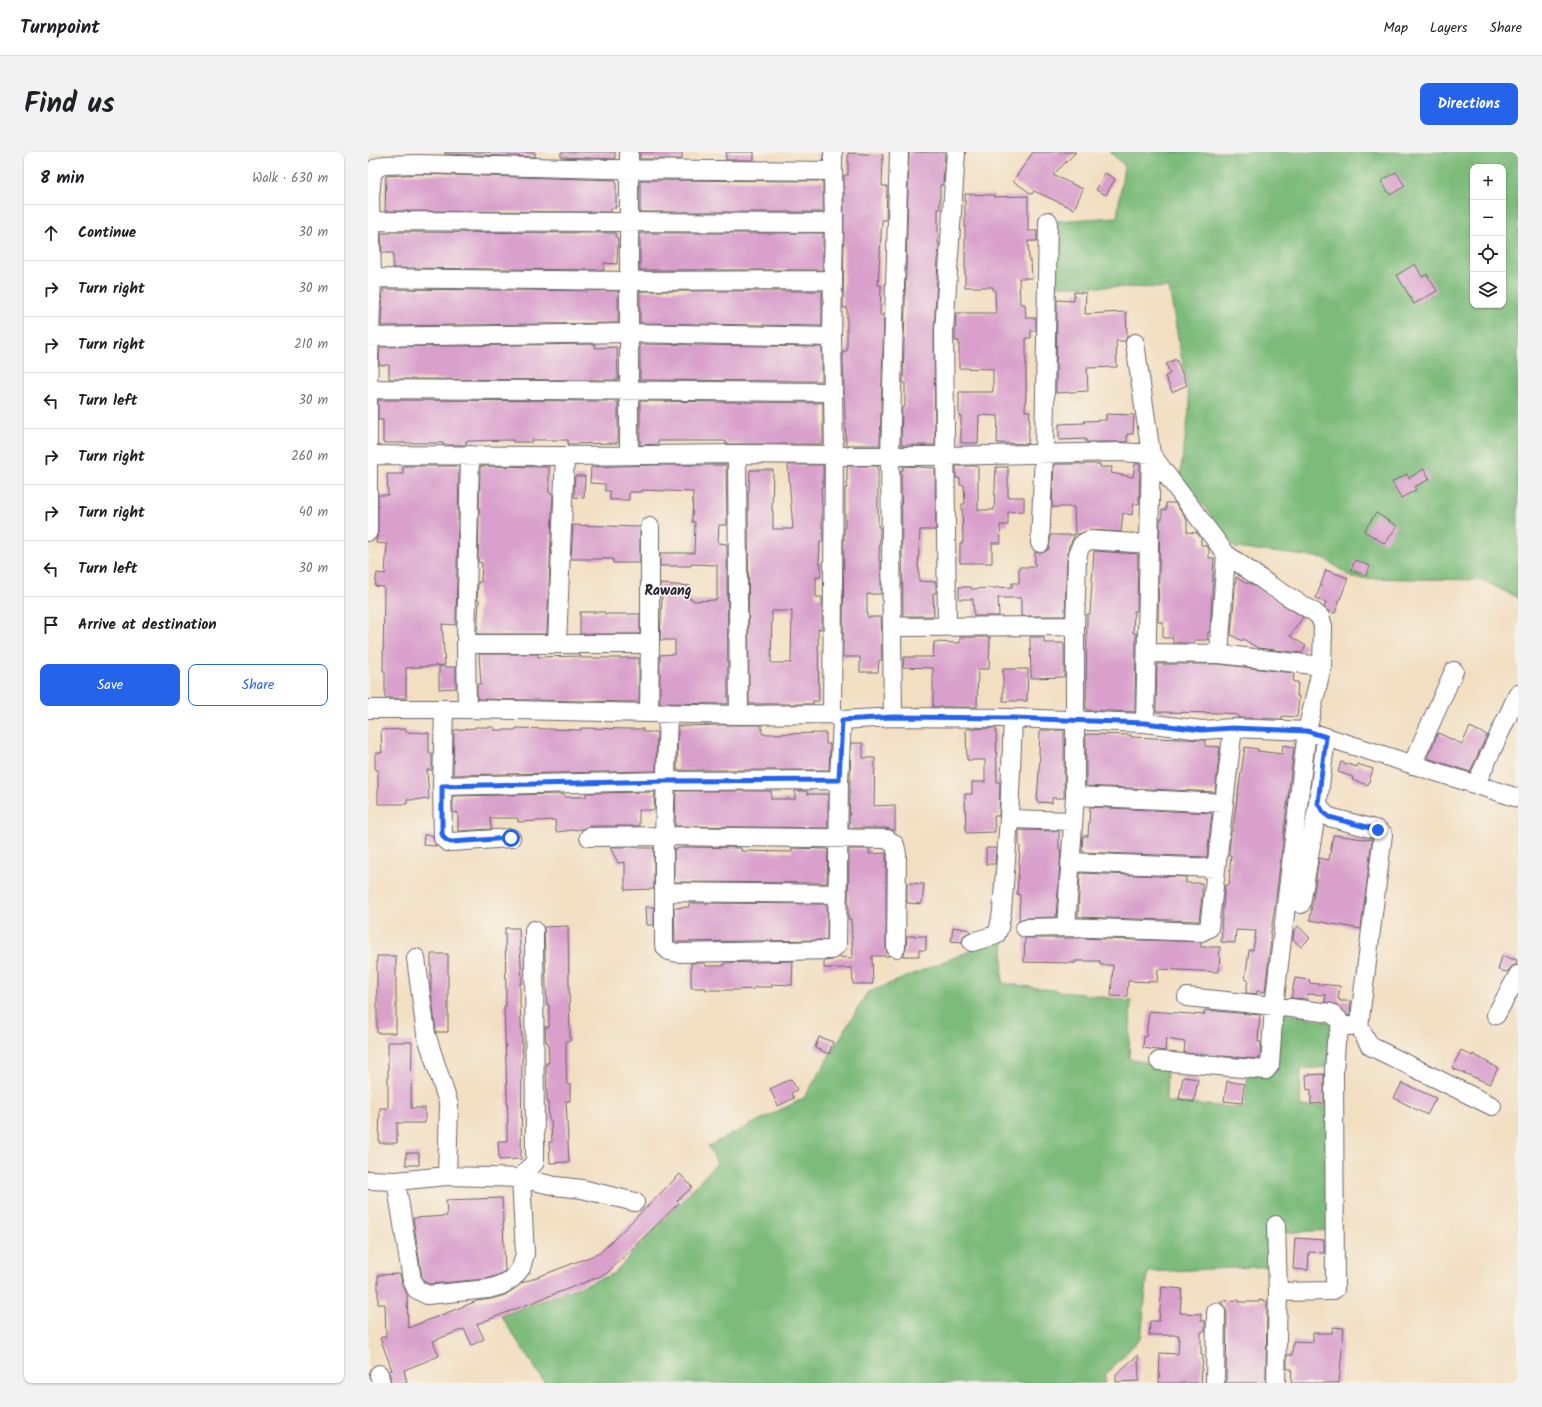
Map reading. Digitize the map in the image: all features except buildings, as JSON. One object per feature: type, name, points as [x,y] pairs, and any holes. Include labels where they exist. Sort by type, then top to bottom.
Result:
[{"type":"street","points":[[668,713],[664,836],[664,945],[670,951],[678,953],[832,950],[836,945],[839,780],[832,336],[834,223],[833,152]]},
{"type":"street","points":[[893,717],[890,455],[899,152]]},
{"type":"street","points":[[947,627],[944,331],[956,152]]},
{"type":"street","points":[[833,171],[629,161],[419,158],[376,168],[372,175],[369,197],[371,272],[368,388],[833,392]]},
{"type":"street","points":[[629,161],[629,454]]},
{"type":"street","points":[[370,220],[834,223]]},
{"type":"street","points":[[1040,543],[1044,454],[1048,221]]},
{"type":"street","points":[[371,272],[629,281],[832,280]]},
{"type":"street","points":[[369,337],[629,333],[832,336]]},
{"type":"street","points":[[1135,343],[1151,454],[1148,653],[1145,723]]},
{"type":"street","points":[[368,397],[368,532]]},
{"type":"street","points":[[369,455],[565,456],[629,454],[834,454],[946,456],[1120,452],[1151,454],[1226,554],[1271,586],[1314,612],[1320,617],[1323,626],[1322,666],[1307,731],[1274,1006],[1270,1065],[1266,1070],[1159,1061]]},
{"type":"street","points":[[737,454],[739,715]]},
{"type":"street","points":[[467,709],[466,644],[470,455]]},
{"type":"street","points":[[557,643],[565,456]]},
{"type":"street","points":[[649,712],[650,527]]},
{"type":"street","points":[[1066,928],[1072,820],[1075,796],[1075,626],[1077,560],[1079,550],[1083,543],[1090,540],[1150,544]]},
{"type":"street","points":[[1219,654],[1226,554]]},
{"type":"street","points":[[893,626],[1075,626]]},
{"type":"street","points":[[466,644],[650,644]]},
{"type":"street","points":[[1148,653],[1219,654],[1322,666]]},
{"type":"street","points":[[1412,765],[1454,671]]},
{"type":"street","points":[[1476,784],[1518,694]]},
{"type":"street","points":[[368,709],[649,712],[837,717],[1013,718],[1145,723],[1202,730],[1232,728],[1307,731],[1518,798]]},
{"type":"street","points":[[444,710],[442,786],[443,838],[447,842],[511,838]]},
{"type":"street","points":[[972,942],[996,935],[999,928],[1002,911],[1009,819],[1013,718]]},
{"type":"street","points":[[1025,928],[1201,932],[1209,928],[1232,728]]},
{"type":"street","points":[[1301,904],[1318,803],[1326,737]]},
{"type":"street","points":[[442,786],[665,781],[839,780]]},
{"type":"street","points":[[1075,796],[1224,803]]},
{"type":"street","points":[[1318,803],[1323,812],[1329,817],[1378,830],[1383,834],[1359,1026],[1370,1046],[1492,1106]]},
{"type":"street","points":[[1009,819],[1072,820]]},
{"type":"street","points":[[589,837],[664,836],[887,839],[895,845],[897,854],[896,948]]},
{"type":"street","points":[[1070,862],[1216,868]]},
{"type":"street","points":[[664,892],[838,894]]},
{"type":"street","points":[[396,1181],[412,1280],[416,1289],[427,1295],[488,1289],[502,1285],[513,1278],[521,1268],[525,1254],[521,1178],[535,1162],[534,930]]},
{"type":"street","points":[[416,958],[426,1034],[449,1105],[447,1176]]},
{"type":"street","points":[[1496,1015],[1518,975]]},
{"type":"street","points":[[1187,997],[1331,1013],[1338,1019],[1341,1026],[1336,1042],[1334,1071],[1335,1289],[1331,1291],[1278,1292]]},
{"type":"street","points":[[1341,1026],[1359,1026]]},
{"type":"street","points":[[368,1180],[396,1181],[447,1176],[521,1178],[555,1186],[582,1189],[635,1202]]},
{"type":"street","points":[[1276,1225],[1278,1292],[1276,1383]]},
{"type":"street","points":[[1215,1383],[1216,1312]]},
{"type":"green space","points":[[1110,152],[1518,152],[1518,598],[1482,580],[1352,578],[1324,558],[1235,548],[1180,474],[1190,404],[1169,288],[1054,286],[1056,221],[1117,217],[1124,165]]},
{"type":"green space","points":[[1004,937],[1002,983],[1131,1001],[1129,1059],[1167,1067],[1166,1102],[1245,1108],[1248,1070],[1273,1072],[1281,1012],[1334,1023],[1329,1067],[1301,1069],[1300,1107],[1331,1105],[1334,1230],[1274,1233],[1276,1266],[1148,1272],[1141,1338],[1105,1375],[1105,1383],[545,1383],[501,1316],[613,1274],[717,1163],[708,1146],[804,1098],[867,993]]},
{"type":"district","name":"Rawang","points":[[668,591]]},
{"type":"route","points":[[511,838],[447,842],[443,838],[442,834],[442,786],[665,781],[839,780],[842,720],[893,717],[1013,718],[1145,723],[1202,730],[1232,728],[1307,731],[1326,737],[1318,803],[1323,812],[1329,817],[1378,830]]}]
